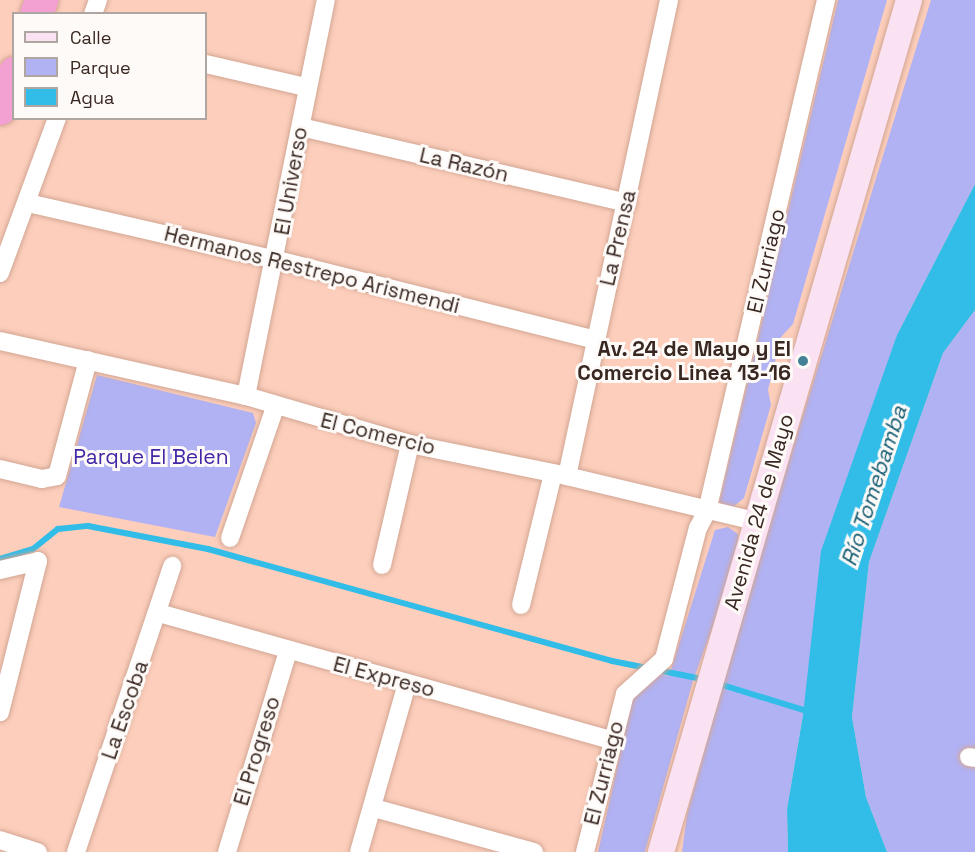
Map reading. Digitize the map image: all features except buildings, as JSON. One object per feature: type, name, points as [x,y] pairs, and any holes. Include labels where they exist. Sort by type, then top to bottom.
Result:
[{"type":"highway","points":[[0,108],[12,78]]},
{"type":"main road","name":"Avenida 24 de Mayo","points":[[661,852],[909,0]]},
{"type":"street","name":"El Universo","points":[[246,396],[277,260],[306,87],[326,0]]},
{"type":"street","name":"La Prensa","points":[[521,605],[560,475],[596,340],[669,0]]},
{"type":"street","name":"El Zurriago","points":[[585,852],[611,740],[625,694],[664,660],[698,528],[707,510],[826,0]]},
{"type":"street","points":[[207,64],[306,87]]},
{"type":"street","points":[[0,273],[28,203],[56,120]]},
{"type":"street","name":"La Razón","points":[[301,127],[627,203]]},
{"type":"street","name":"Hermanos Restrepo Arismendi","points":[[28,203],[277,260],[596,340]]},
{"type":"street","name":"El Comercio","points":[[0,341],[246,396],[275,407],[410,444],[560,475],[758,522]]},
{"type":"street","points":[[0,469],[42,480],[57,476],[88,360]]},
{"type":"street","points":[[230,538],[275,407]]},
{"type":"street","points":[[382,565],[410,444]]},
{"type":"street","points":[[0,570],[38,561],[0,712]]},
{"type":"street","name":"La Escoba","points":[[76,852],[159,613],[171,566]]},
{"type":"street","name":"El Expreso","points":[[159,613],[611,740]]},
{"type":"street","name":"El Progreso","points":[[227,852],[288,651]]},
{"type":"street","points":[[359,852],[374,808],[407,684]]},
{"type":"street","points":[[374,808],[534,852]]},
{"type":"street","points":[[0,840],[38,852]]},
{"type":"green space","points":[[838,0],[887,0],[793,324],[781,337],[768,390],[771,405],[744,498],[733,507],[719,503]]},
{"type":"green space","points":[[931,0],[975,0],[975,184],[897,335],[803,715],[787,809],[788,852],[682,852],[687,815],[735,636]]},
{"type":"green space","points":[[975,310],[975,852],[887,852],[866,797],[852,717],[869,562],[943,353]]},
{"type":"green space","name":"Parque El Belen","points":[[97,375],[253,413],[256,423],[215,537],[59,507]]},
{"type":"green space","points":[[728,527],[738,534],[739,555],[693,681],[645,852],[598,852],[639,670],[669,676],[715,530]]},
{"type":"water","name":"Río Tomebamba","points":[[975,184],[975,310],[943,353],[869,562],[852,717],[866,797],[887,852],[788,852],[787,809],[803,715],[821,551],[897,335]]},
{"type":"waterway","points":[[0,559],[33,549],[58,529],[88,526],[208,549],[612,661],[707,680]]},
{"type":"waterway","points":[[716,683],[810,712]]},
{"type":"place","name":"Av. 24 de Mayo y El Comercio Linea 13-16","points":[[803,361]]}]
